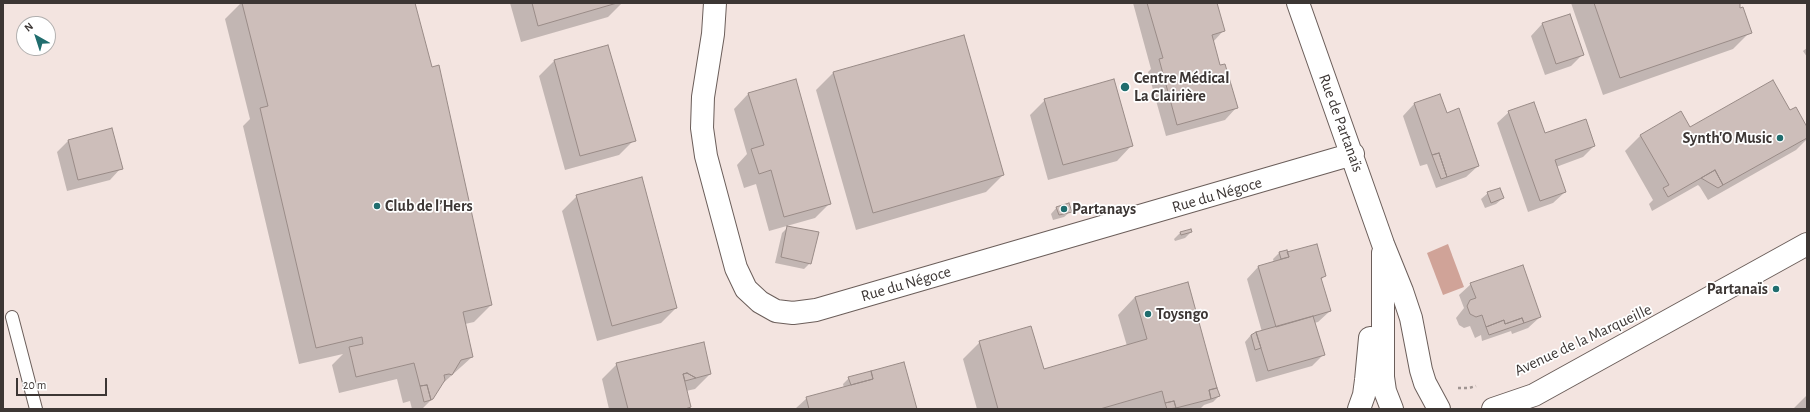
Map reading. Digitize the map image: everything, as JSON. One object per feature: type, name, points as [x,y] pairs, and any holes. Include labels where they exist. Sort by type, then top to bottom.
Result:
[{"type":"street","name":"Rue du Négoce","points":[[715,3],[713,34],[703,97],[702,128],[706,156],[736,268],[746,289],[760,302],[776,311],[793,313],[816,310],[1353,154]]},
{"type":"street","name":"Rue de Partanaïs","points":[[1298,3],[1353,154],[1383,244],[1402,291],[1411,318],[1421,370],[1439,409]]},
{"type":"street","name":"Rue de Partanaïs","points":[[1383,244],[1383,377],[1385,391],[1392,409]]},
{"type":"street","name":"Avenue de la Marqueille","points":[[1493,409],[1534,395],[1807,244]]},
{"type":"street","name":"Rue de Partanaïs","points":[[1359,409],[1364,396],[1370,338],[1382,286]]},
{"type":"lane","points":[[12,317],[36,409]]},
{"type":"path","points":[[1426,383],[1441,380],[1456,388],[1469,388],[1483,385]]},
{"type":"shaded area","points":[[1448,244],[1464,287],[1443,295],[1427,253]]},
{"type":"building","name":"Club de l’Hers","points":[[242,3],[415,3],[432,67],[439,65],[492,305],[463,312],[473,357],[461,360],[452,375],[444,375],[445,380],[431,400],[427,385],[420,386],[414,363],[356,377],[349,347],[363,344],[362,337],[316,348],[260,108],[268,106]]},
{"type":"building","points":[[532,3],[617,3],[538,26]]},
{"type":"building","points":[[1147,3],[1217,3],[1225,31],[1212,35],[1220,65],[1225,64],[1238,108],[1177,125],[1159,59],[1163,58]]},
{"type":"building","points":[[1594,3],[1740,3],[1740,8],[1743,7],[1752,33],[1620,78]]},
{"type":"building","points":[[1570,14],[1584,55],[1556,64],[1542,23]]},
{"type":"building","points":[[964,35],[1004,175],[873,213],[833,72]]},
{"type":"building","points":[[608,45],[636,141],[580,156],[554,60]]},
{"type":"building","points":[[796,79],[831,204],[784,217],[771,170],[759,174],[751,149],[764,145],[748,93]]},
{"type":"building","points":[[1114,79],[1133,146],[1063,165],[1044,99]]},
{"type":"building","points":[[1773,80],[1790,110],[1796,107],[1807,127],[1807,138],[1723,185],[1715,170],[1668,197],[1663,188],[1669,185],[1640,135],[1681,111],[1690,127]]},
{"type":"building","points":[[1440,94],[1447,113],[1459,108],[1479,166],[1447,177],[1439,153],[1432,155],[1414,103]]},
{"type":"building","points":[[1534,102],[1545,133],[1586,119],[1595,146],[1555,160],[1566,192],[1540,201],[1508,111]]},
{"type":"building","points":[[112,128],[123,169],[78,180],[68,140]]},
{"type":"building","points":[[1439,153],[1447,177],[1441,179],[1432,155]]},
{"type":"building","points":[[1715,170],[1723,185],[1718,188],[1701,178]]},
{"type":"building","points":[[642,177],[677,308],[612,326],[576,195]]},
{"type":"building","points":[[1500,188],[1504,198],[1491,203],[1487,192]]},
{"type":"building","name":"Partanays","points":[[1069,203],[1072,212],[1059,215],[1056,207]]},
{"type":"building","points":[[787,226],[819,232],[811,264],[781,257]]},
{"type":"building","points":[[1191,229],[1192,232],[1181,235],[1180,232]]},
{"type":"building","points":[[1317,244],[1326,276],[1321,278],[1331,311],[1276,327],[1258,266],[1289,257],[1287,252]]},
{"type":"building","points":[[1287,250],[1289,257],[1281,259],[1279,252]]},
{"type":"building","points":[[1523,265],[1541,317],[1524,323],[1522,318],[1505,324],[1504,320],[1486,327],[1482,315],[1476,317],[1470,314],[1467,306],[1470,300],[1476,298],[1470,283]]},
{"type":"building","points":[[1188,282],[1217,388],[1209,390],[1211,399],[1176,408],[1174,401],[1165,403],[1162,391],[1100,409],[998,409],[979,341],[1031,326],[1044,369],[1147,339],[1135,297]]},
{"type":"building","points":[[1313,316],[1325,355],[1268,371],[1256,332]]},
{"type":"building","points":[[1522,318],[1524,323],[1489,335],[1486,327],[1504,320],[1505,324]]},
{"type":"building","points":[[1256,332],[1261,348],[1255,350],[1251,335]]},
{"type":"building","points":[[704,342],[711,374],[696,378],[687,373],[683,374],[691,407],[685,409],[628,409],[616,363]]},
{"type":"building","points":[[904,362],[917,409],[809,409],[806,397],[873,379],[871,371]]},
{"type":"building","points":[[871,371],[873,379],[851,385],[848,377]]},
{"type":"building","points":[[687,373],[696,378],[685,381],[683,374]]},
{"type":"building","points":[[427,385],[431,400],[424,402],[420,386]]},
{"type":"building","points":[[1217,388],[1220,396],[1211,399],[1209,390]]},
{"type":"building","points":[[1174,401],[1176,408],[1167,409],[1165,403]]},
{"type":"place","name":"Centre Médical La Clairière","points":[[1125,87]]},
{"type":"place","name":"Synth'O Music","points":[[1780,138]]},
{"type":"place","name":"Club de l’Hers","points":[[377,206]]},
{"type":"place","name":"Partanays","points":[[1064,209]]},
{"type":"place","name":"Partanaïs","points":[[1776,289]]},
{"type":"place","name":"Toysngo","points":[[1148,314]]}]
